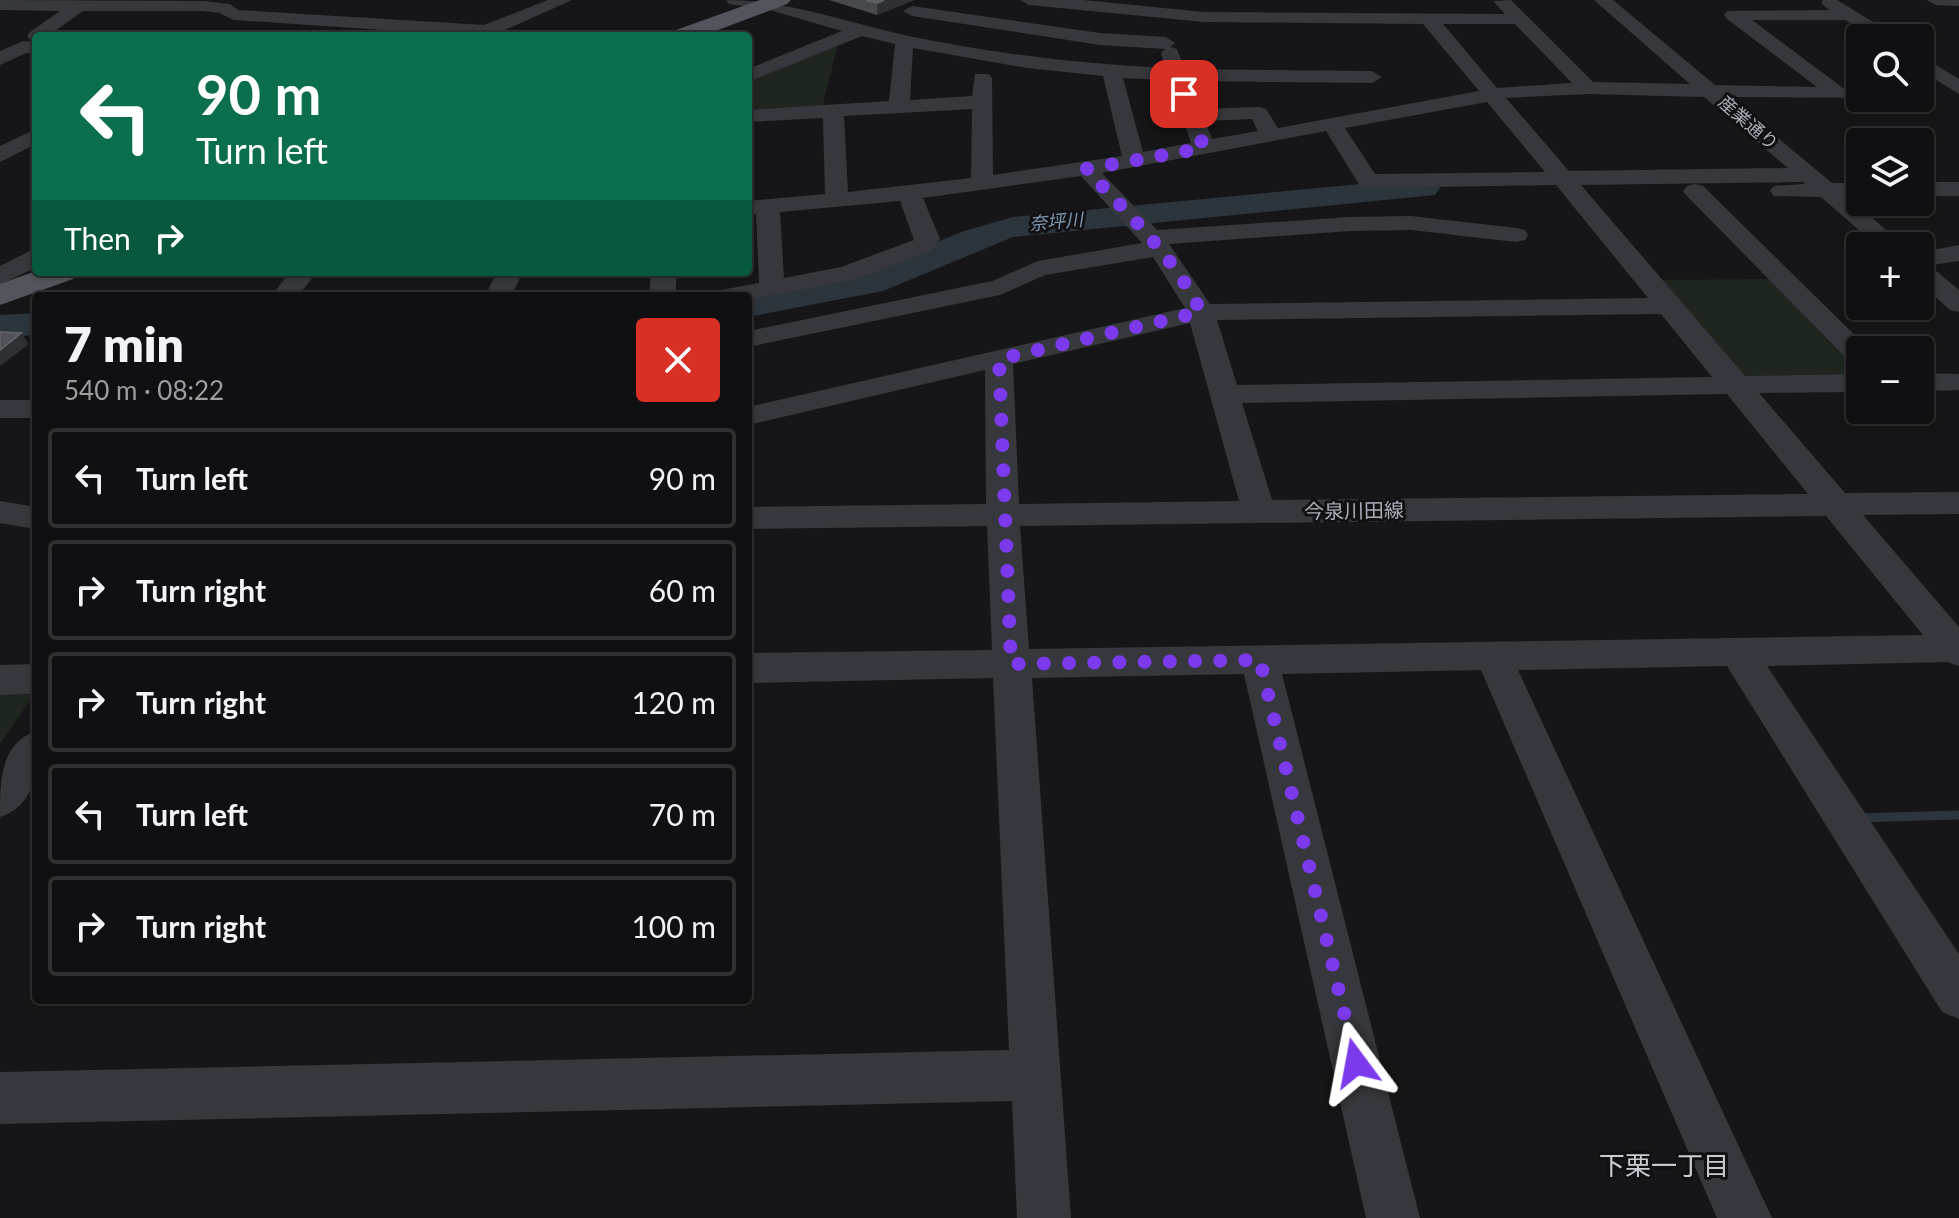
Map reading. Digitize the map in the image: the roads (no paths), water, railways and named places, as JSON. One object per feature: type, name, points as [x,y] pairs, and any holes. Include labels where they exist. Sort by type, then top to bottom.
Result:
[{"type":"main road","points":[[693,32],[774,5],[803,0]]},
{"type":"main road","points":[[713,32],[774,5]]},
{"type":"main road","points":[[0,279],[32,268]]},
{"type":"main road","points":[[0,295],[51,276]]},
{"type":"street","points":[[483,32],[563,0]]},
{"type":"street","points":[[735,0],[774,5],[858,32],[984,57],[1112,71],[1176,74],[1273,68],[1372,77]]},
{"type":"street","points":[[752,74],[940,0]]},
{"type":"street","points":[[1029,0],[1253,26],[1334,20],[1520,19]]},
{"type":"street","points":[[1240,0],[1253,26]]},
{"type":"street","points":[[1501,0],[1588,88]]},
{"type":"street","name":"産業通り","points":[[1603,0],[1846,185]]},
{"type":"street","name":"産業通り","points":[[1624,0],[1809,175],[1876,232]]},
{"type":"street","points":[[1825,0],[1863,24]]},
{"type":"street","points":[[1936,0],[1959,1]]},
{"type":"street","points":[[0,5],[135,3],[204,6],[224,8],[234,15],[466,32]]},
{"type":"street","points":[[45,32],[79,5]]},
{"type":"street","points":[[912,11],[1100,39],[1166,43]]},
{"type":"street","points":[[1156,14],[1204,148]]},
{"type":"street","points":[[1846,91],[1733,15],[1849,15]]},
{"type":"street","points":[[1429,19],[1957,650]]},
{"type":"street","points":[[1334,20],[1395,112]]},
{"type":"street","points":[[899,107],[904,42]]},
{"type":"street","points":[[0,59],[32,43]]},
{"type":"street","points":[[982,183],[984,57]]},
{"type":"street","points":[[1112,71],[1134,161]]},
{"type":"street","points":[[1934,71],[1959,88]]},
{"type":"street","points":[[772,288],[758,207],[909,193],[1086,169],[1491,94],[1588,88],[1846,94]]},
{"type":"street","points":[[1934,96],[1959,96]]},
{"type":"street","points":[[752,116],[981,102]]},
{"type":"street","points":[[833,111],[837,199]]},
{"type":"street","points":[[1192,115],[1259,113],[1271,135]]},
{"type":"street","points":[[1332,124],[1368,181],[1432,179],[1445,193],[1566,184],[1809,175]]},
{"type":"street","points":[[4,150],[32,137]]},
{"type":"street","points":[[4,150],[32,150]]},
{"type":"street","points":[[1086,169],[1186,282],[1201,312],[1259,512]]},
{"type":"street","points":[[1566,184],[1695,191],[1827,190],[1846,193]]},
{"type":"street","points":[[1934,189],[1959,189]]},
{"type":"street","points":[[1695,191],[1846,342]]},
{"type":"street","points":[[751,292],[847,274],[923,245],[928,239],[909,193]]},
{"type":"street","name":"産業通り","points":[[1881,216],[1898,232]]},
{"type":"street","points":[[752,338],[1000,287],[1142,229],[1411,223],[1516,235]]},
{"type":"street","points":[[1934,254],[1959,253]]},
{"type":"street","points":[[0,279],[32,259]]},
{"type":"street","name":"産業通り","points":[[1934,263],[1959,280]]},
{"type":"street","name":"産業通り","points":[[1934,271],[1959,304]]},
{"type":"street","points":[[287,292],[301,276]]},
{"type":"street","points":[[752,415],[1201,312],[1668,306]]},
{"type":"street","points":[[999,359],[1003,515],[1044,1218]]},
{"type":"street","points":[[1934,382],[1958,382]]},
{"type":"street","points":[[1225,394],[1846,383]]},
{"type":"street","points":[[0,409],[32,409]]},
{"type":"street","name":"今泉川田線","points":[[752,518],[1959,503]]},
{"type":"street","points":[[0,512],[32,517]]},
{"type":"street","points":[[752,668],[1957,650]]},
{"type":"street","points":[[1738,652],[1959,996]]},
{"type":"street","points":[[1493,656],[1745,1218]]},
{"type":"street","points":[[1260,660],[1393,1218]]},
{"type":"street","points":[[0,680],[32,679]]},
{"type":"street","points":[[0,799],[32,753]]},
{"type":"street","points":[[0,1098],[1036,1075]]},
{"type":"waterway","name":"奈坪川","points":[[752,305],[870,283],[976,238],[1013,227],[1424,188]]},
{"type":"waterway","name":"奈坪川","points":[[0,326],[32,324]]},
{"type":"waterway","points":[[1857,818],[1959,815]]},
{"type":"district","name":"下栗一丁目","points":[[1664,1166]]}]
